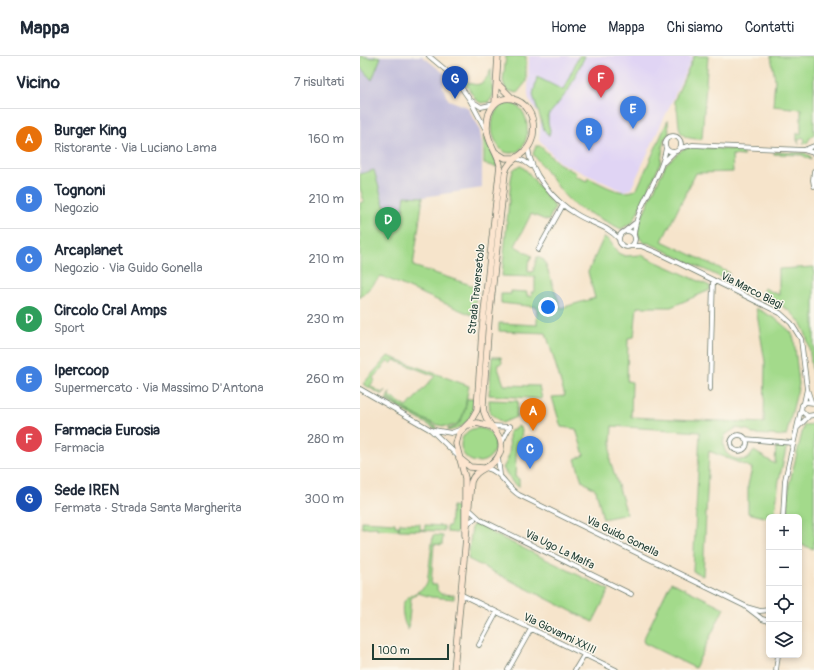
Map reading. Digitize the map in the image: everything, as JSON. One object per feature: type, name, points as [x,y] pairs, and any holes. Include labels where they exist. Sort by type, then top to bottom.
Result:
[{"type":"main road","points":[[487,132],[488,117],[495,104],[498,84],[498,56]]},
{"type":"main road","points":[[498,84],[512,98],[523,103],[531,118],[533,132],[528,148]]},
{"type":"main road","points":[[495,104],[503,99],[512,98]]},
{"type":"main road","name":"Strada Traversetolo","points":[[454,670],[468,515],[465,478],[456,448],[456,440],[477,410],[482,330],[500,165],[490,143],[487,132]]},
{"type":"main road","name":"Strada Traversetolo","points":[[501,445],[499,435],[484,417],[483,409],[489,320],[505,173],[508,166],[528,148]]},
{"type":"main road","points":[[495,152],[505,158],[516,158]]},
{"type":"main road","points":[[465,427],[477,423],[490,426]]},
{"type":"main road","points":[[499,455],[501,445]]},
{"type":"main road","name":"Strada Traversetolo","points":[[465,535],[472,479],[477,472],[492,463],[499,455]]},
{"type":"main road","points":[[458,456],[470,466],[483,468]]},
{"type":"street","points":[[429,56],[454,77],[470,100],[487,132]]},
{"type":"street","points":[[470,100],[481,107],[495,104]]},
{"type":"street","points":[[516,158],[532,166],[563,205],[576,215],[611,232],[625,247],[632,246],[636,240],[634,234],[635,223],[662,164],[666,148],[665,141],[668,137],[672,136],[692,145]]},
{"type":"street","points":[[680,139],[680,148]]},
{"type":"street","points":[[662,164],[680,148],[692,145],[804,150],[814,152]]},
{"type":"street","points":[[804,150],[814,146]]},
{"type":"street","points":[[528,148],[532,166]]},
{"type":"street","points":[[666,148],[674,152]]},
{"type":"street","points":[[814,171],[814,186]]},
{"type":"street","points":[[538,250],[563,205]]},
{"type":"street","points":[[619,239],[623,232],[635,223]]},
{"type":"street","points":[[611,232],[630,231],[634,234]]},
{"type":"street","name":"Via Marco Biagi","points":[[636,240],[641,246],[780,313],[791,323],[801,339],[807,389],[813,402]]},
{"type":"street","name":"Via Marco Biagi","points":[[632,246],[641,246]]},
{"type":"street","points":[[710,389],[713,280]]},
{"type":"street","points":[[360,389],[431,430],[458,456]]},
{"type":"street","name":"Via Marco Biagi","points":[[783,514],[784,482],[807,389]]},
{"type":"street","points":[[804,403],[813,402]]},
{"type":"street","points":[[801,410],[805,415],[809,416]]},
{"type":"street","points":[[797,429],[809,416],[814,414]]},
{"type":"street","points":[[490,426],[510,426],[502,439],[501,445]]},
{"type":"street","points":[[431,430],[448,433],[465,427]]},
{"type":"street","points":[[745,439],[793,443]]},
{"type":"street","points":[[499,455],[500,475]]},
{"type":"street","name":"Via Guido Gonella","points":[[483,468],[488,468],[500,475],[510,489],[519,495],[744,606],[766,613]]},
{"type":"street","name":"Via Ugo La Malfa","points":[[468,515],[631,594]]},
{"type":"street","name":"Via Giovanni XXIII","points":[[460,594],[616,670]]},
{"type":"street","name":"Via Guido Gonella","points":[[744,606],[762,619],[766,620]]},
{"type":"street","name":"Via Guido Gonella","points":[[760,611],[766,610]]},
{"type":"street","points":[[479,645],[497,612]]},
{"type":"street","points":[[508,670],[531,628]]},
{"type":"street","points":[[576,670],[584,654]]},
{"type":"street","points":[[776,670],[778,658]]},
{"type":"shaded area","points":[[360,56],[422,56],[445,74],[443,87],[446,96],[449,100],[467,107],[479,127],[482,144],[482,188],[423,197],[405,196],[402,215],[389,213],[388,206],[384,207],[374,170],[360,174]]},
{"type":"shaded area","points":[[529,56],[693,56],[631,189],[623,191],[559,162],[542,143],[539,139],[541,117],[529,100],[528,94]]},
{"type":"green space","points":[[360,56],[374,58],[375,56],[381,57],[372,80],[360,67]]},
{"type":"green space","points":[[506,56],[526,56],[526,82],[517,93],[506,90],[503,81]]},
{"type":"green space","points":[[579,56],[585,56],[568,91],[548,116],[550,130],[549,136],[544,130],[533,95],[537,77],[563,90]]},
{"type":"green space","points":[[694,56],[708,56],[702,139],[685,136],[681,133],[677,108],[674,101]]},
{"type":"green space","points":[[771,56],[811,56],[814,59],[814,135],[807,143],[803,144],[805,140],[803,137],[798,139],[799,144],[797,140],[797,133],[801,134],[801,109],[773,106],[775,79]]},
{"type":"green space","points":[[491,69],[493,96],[489,102],[481,103],[476,100],[461,77],[471,83],[479,84],[485,80]]},
{"type":"green space","points":[[507,103],[516,105],[522,111],[526,119],[527,128],[523,146],[518,151],[510,153],[503,151],[497,144],[492,125],[498,109]]},
{"type":"green space","points":[[668,120],[669,134],[664,139],[661,162],[633,222],[621,229],[575,206],[565,196],[533,154],[536,146],[540,146],[558,163],[576,173],[575,176],[587,181],[588,178],[619,191],[631,191],[637,189]]},
{"type":"green space","points":[[484,135],[497,163],[497,167],[484,164]]},
{"type":"green space","points":[[693,147],[741,150],[744,156],[732,155],[733,172],[696,173],[662,241],[730,273],[724,279],[649,243],[644,243],[639,237],[637,227],[666,164],[683,149]]},
{"type":"green space","points":[[775,152],[805,153],[810,156],[811,160],[802,155],[773,154]]},
{"type":"green space","points":[[521,166],[527,171],[555,207],[548,221],[531,214],[515,246],[532,256],[528,264],[528,272],[533,272],[537,257],[544,260],[561,308],[595,298],[588,272],[604,237],[609,240],[618,253],[625,256],[641,255],[710,286],[710,290],[671,307],[637,307],[634,337],[628,338],[627,381],[632,382],[631,417],[764,423],[765,362],[756,308],[776,319],[791,332],[794,339],[799,384],[786,436],[752,434],[748,430],[736,428],[725,435],[724,441],[725,451],[736,459],[748,459],[754,451],[775,464],[776,444],[787,445],[779,480],[775,512],[768,512],[766,518],[748,513],[748,485],[752,468],[709,451],[703,576],[693,571],[700,432],[612,426],[610,460],[627,514],[603,519],[596,490],[582,481],[575,459],[584,455],[576,429],[561,427],[552,397],[565,396],[546,333],[499,331],[499,323],[537,325],[537,307],[501,303],[501,294],[511,294],[511,291],[527,292],[527,296],[532,296],[531,292],[535,292],[535,277],[502,276],[511,179],[513,170]]},
{"type":"green space","points":[[374,170],[384,206],[388,206],[389,213],[402,215],[405,196],[423,197],[413,266],[477,287],[474,316],[381,276],[360,298],[360,203],[364,201],[360,188],[360,174]]},
{"type":"green space","points":[[814,267],[814,387],[808,342],[799,321],[791,312],[779,304],[762,296],[764,288],[779,295],[779,269]]},
{"type":"green space","points":[[388,356],[469,386],[464,410],[459,422],[452,426],[434,424],[387,398],[390,392],[389,396],[407,407],[435,376],[394,360],[391,364],[388,361],[373,378],[375,380],[370,386],[382,393],[385,390],[382,395],[363,384]]},
{"type":"green space","points":[[492,357],[501,357],[502,363],[497,365],[504,385],[539,386],[542,399],[489,395]]},
{"type":"green space","points":[[386,399],[437,427],[436,429],[386,401]]},
{"type":"green space","points":[[467,399],[474,399],[471,415],[460,427],[448,431],[448,429],[457,425],[460,421],[464,413]]},
{"type":"green space","points":[[489,400],[518,401],[516,417],[502,423],[490,413]]},
{"type":"green space","points":[[814,424],[814,549],[802,545],[802,514],[788,514],[789,485],[804,425]]},
{"type":"green space","points":[[518,426],[522,429],[521,441],[517,441],[515,477],[519,479],[519,487],[513,483],[503,468],[509,454],[509,432]]},
{"type":"green space","points":[[481,428],[488,430],[493,435],[495,445],[493,455],[488,460],[475,462],[468,460],[463,455],[461,442],[463,435],[468,430]]},
{"type":"green space","points":[[452,506],[457,507],[457,533],[447,532],[447,526],[450,526]]},
{"type":"green space","points":[[362,521],[395,523],[395,526],[399,526],[398,530],[377,529],[377,527],[362,528]]},
{"type":"green space","points":[[400,523],[420,524],[420,529],[425,530],[425,525],[444,526],[444,531],[399,530]]},
{"type":"green space","points":[[478,523],[493,531],[492,533],[609,590],[593,622],[468,559],[472,526]]},
{"type":"green space","points":[[433,535],[443,536],[442,545],[434,544],[431,585],[437,585],[437,590],[441,594],[454,595],[454,599],[431,597],[418,593],[411,598],[408,630],[403,617],[402,608],[409,596],[427,584]]},
{"type":"green space","points":[[671,582],[724,608],[695,668],[644,643],[643,640]]},
{"type":"place","name":"Farmacia Eurosia","points":[[601,98]]},
{"type":"place","name":"Sede IREN","points":[[455,99]]},
{"type":"place","name":"Ipercoop","points":[[633,129]]},
{"type":"place","name":"Tognoni","points":[[589,151]]},
{"type":"place","name":"Circolo Cral Amps","points":[[388,240]]},
{"type":"place","name":"Burger King","points":[[533,431]]},
{"type":"place","name":"Arcaplanet","points":[[530,469]]}]
